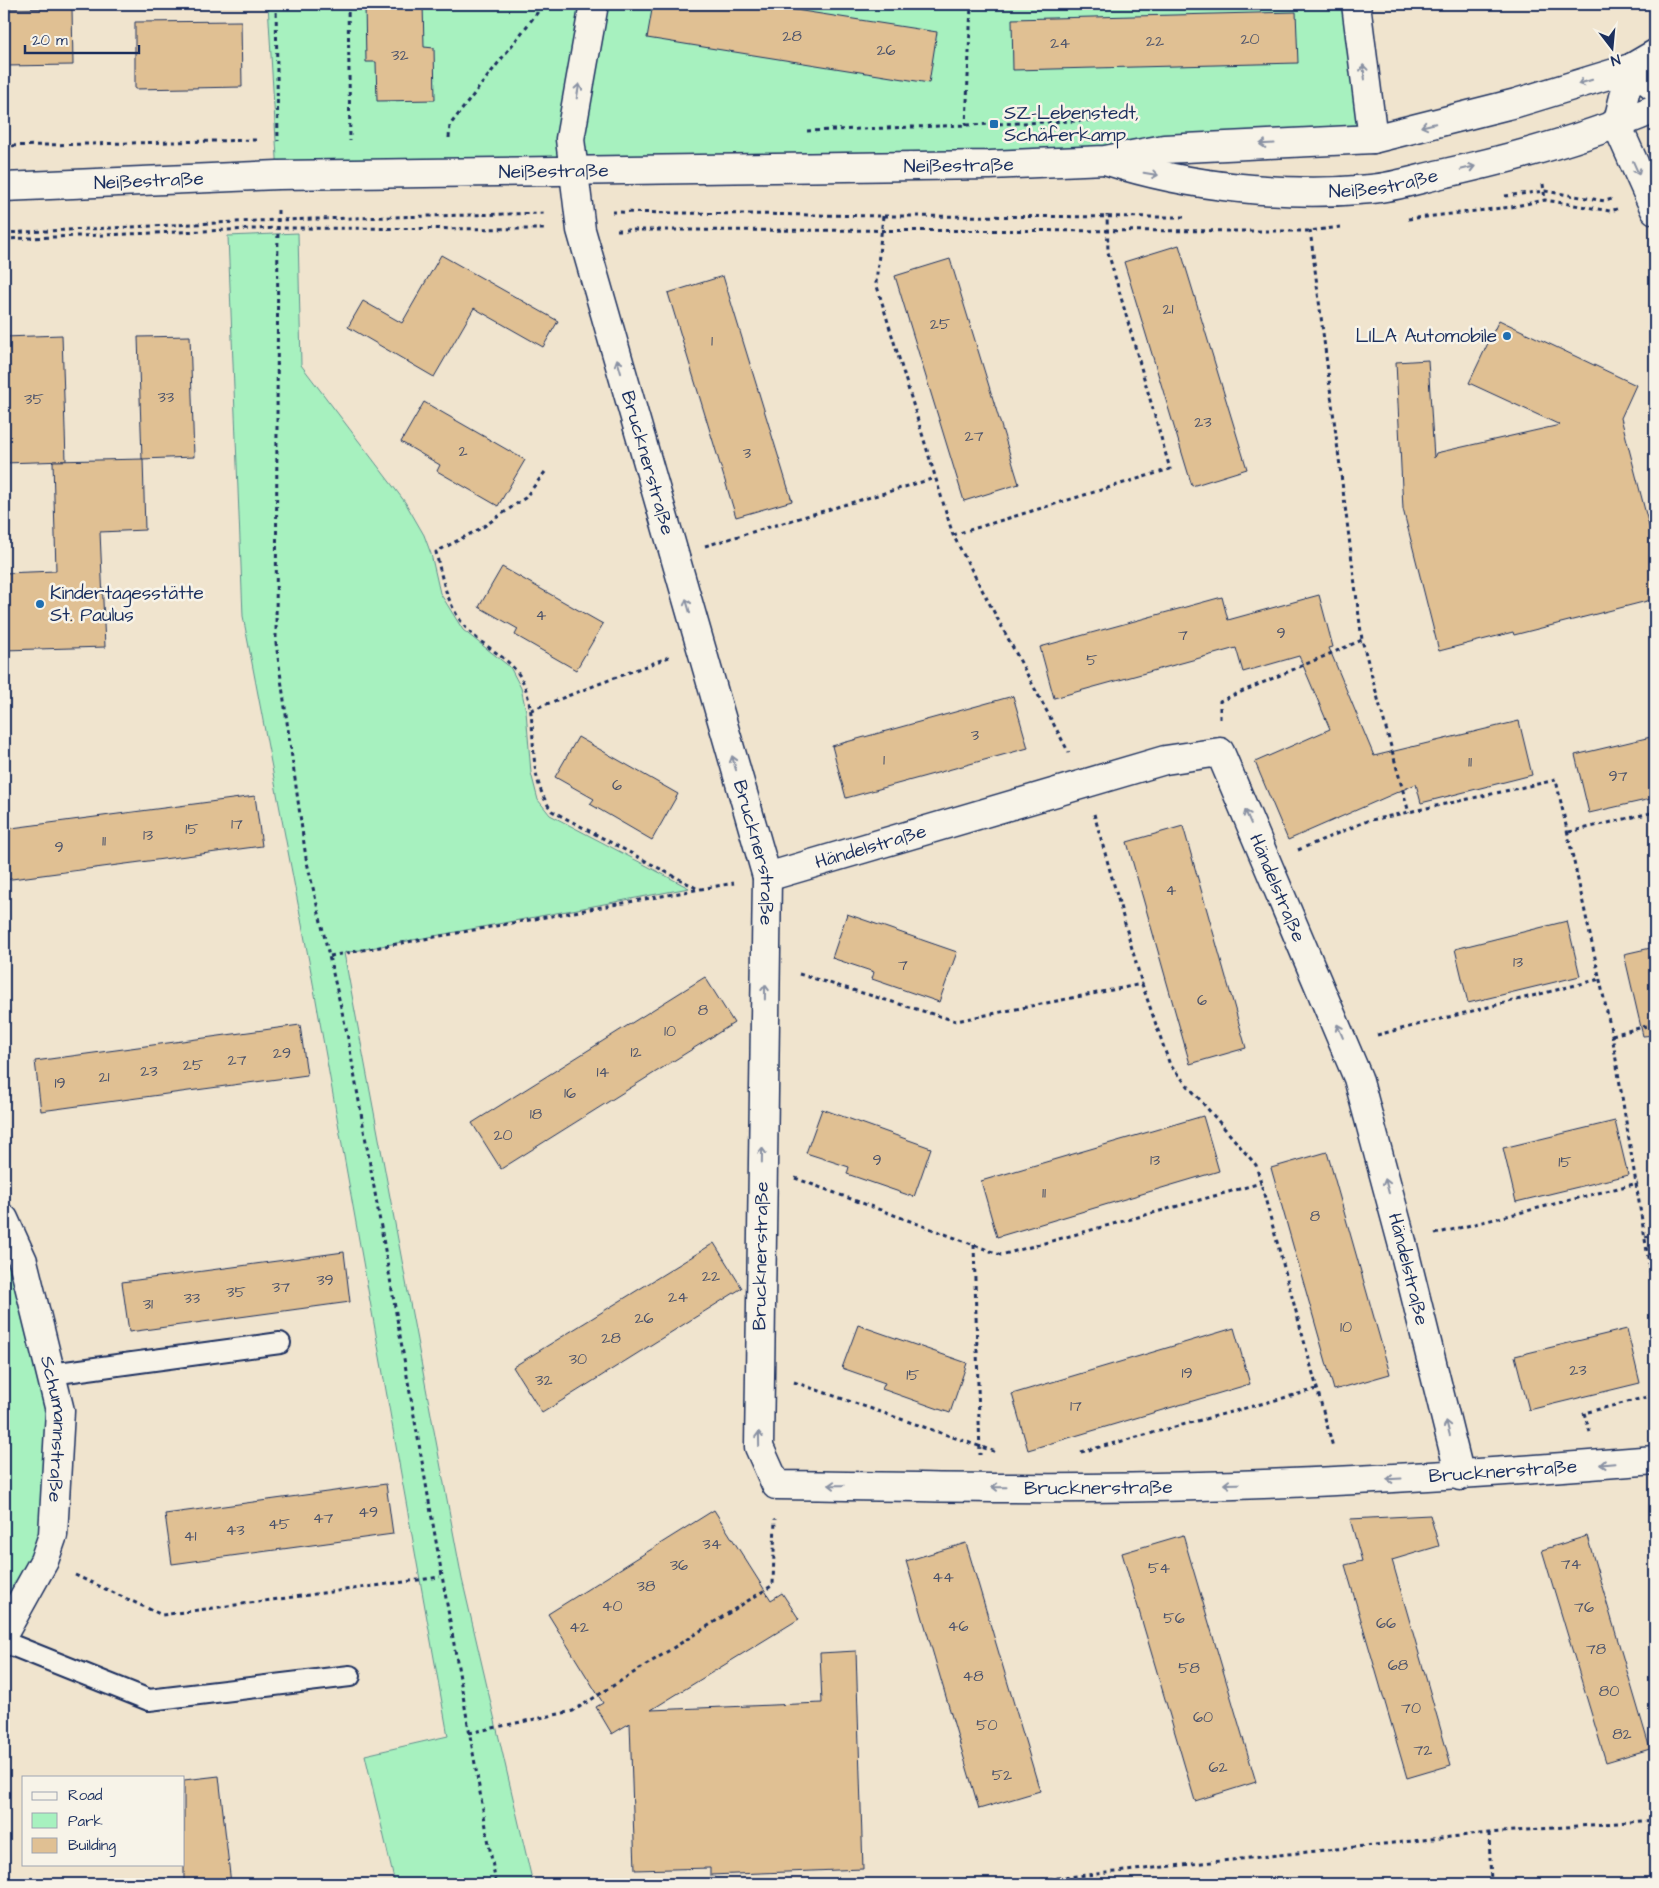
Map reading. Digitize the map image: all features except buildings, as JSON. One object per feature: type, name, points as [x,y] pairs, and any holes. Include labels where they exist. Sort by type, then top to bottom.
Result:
[{"type":"street","name":"Brucknerstraße","points":[[594,4],[570,139],[580,221],[673,555],[767,877],[759,1448],[776,1485],[1086,1488],[1342,1482],[1460,1476],[1655,1460]]},
{"type":"street","points":[[1356,4],[1372,130]]},
{"type":"street","name":"Neißestraße","points":[[4,187],[278,175],[990,165],[1105,160],[1164,149],[1372,130],[1511,104],[1631,68],[1655,54]]},
{"type":"street","points":[[1655,87],[1631,68],[1617,125],[1655,210]]},
{"type":"street","name":"Neißestraße","points":[[1105,160],[1143,172],[1262,191],[1372,189],[1509,159],[1617,125],[1655,109]]},
{"type":"street","name":"Händelstraße","points":[[767,877],[1164,760],[1220,752],[1345,1043],[1358,1078],[1402,1242],[1460,1476]]},
{"type":"street","name":"Schumannstraße","points":[[4,1219],[23,1261],[60,1411],[53,1535],[44,1561],[4,1632]]},
{"type":"lane","points":[[50,1374],[280,1343]]},
{"type":"lane","points":[[4,1642],[149,1700],[350,1676]]},
{"type":"path","points":[[276,4],[278,139]]},
{"type":"path","points":[[341,143],[350,143],[348,4]]},
{"type":"path","points":[[449,138],[450,125],[537,13],[538,4]]},
{"type":"path","points":[[966,126],[971,4]]},
{"type":"path","points":[[798,132],[1131,119]]},
{"type":"path","points":[[439,138],[458,138]]},
{"type":"path","points":[[268,139],[287,140]]},
{"type":"path","points":[[4,146],[258,140]]},
{"type":"path","points":[[1496,197],[1545,191],[1605,202]]},
{"type":"path","points":[[1545,191],[1545,200]]},
{"type":"path","points":[[1406,220],[1511,207],[1545,200],[1610,211]]},
{"type":"path","points":[[953,535],[1170,469],[1108,252],[1107,215]]},
{"type":"path","points":[[4,239],[278,228],[580,221],[883,216],[1107,215],[1194,217]]},
{"type":"path","points":[[883,216],[876,283],[953,535],[1086,784],[1142,984],[1170,1065],[1256,1165],[1342,1482]]},
{"type":"path","points":[[278,220],[276,643],[306,858],[349,1043],[440,1577],[496,1884]]},
{"type":"path","points":[[4,232],[278,220],[580,221],[882,230],[1310,231],[1349,226]]},
{"type":"path","points":[[1310,225],[1362,640],[1409,812]]},
{"type":"path","points":[[545,472],[525,498],[483,527],[436,552],[444,589],[467,629],[513,665],[525,686],[531,710],[534,771],[542,797],[552,812],[698,889]]},
{"type":"path","points":[[673,555],[935,478]]},
{"type":"path","points":[[1220,752],[1220,701],[1362,640]]},
{"type":"path","points":[[531,710],[700,645]]},
{"type":"path","points":[[1267,862],[1367,821],[1556,780],[1569,832],[1612,1035],[1638,1183],[1655,1301]]},
{"type":"path","points":[[1569,832],[1655,812]]},
{"type":"path","points":[[329,956],[767,877]]},
{"type":"path","points":[[766,964],[956,1021],[1142,984]]},
{"type":"path","points":[[1345,1043],[1600,979]]},
{"type":"path","points":[[1612,1035],[1655,1024]]},
{"type":"path","points":[[762,1166],[1001,1255],[1261,1183]]},
{"type":"path","points":[[1402,1242],[1638,1183]]},
{"type":"path","points":[[1645,1237],[1655,1234]]},
{"type":"path","points":[[974,1245],[981,1487]]},
{"type":"path","points":[[759,1370],[998,1453]]},
{"type":"path","points":[[1071,1455],[1317,1389]]},
{"type":"path","points":[[1600,1464],[1584,1413],[1655,1395]]},
{"type":"path","points":[[469,1733],[573,1711],[773,1585],[776,1485]]},
{"type":"path","points":[[44,1561],[162,1615],[440,1577]]},
{"type":"path","points":[[1002,1884],[1489,1832],[1655,1820]]},
{"type":"path","points":[[1489,1832],[1491,1884]]},
{"type":"green space","points":[[268,4],[1356,4],[1373,139],[278,175]]},
{"type":"green space","points":[[298,233],[301,365],[405,502],[424,535],[431,554],[440,593],[463,630],[510,667],[521,688],[526,711],[531,773],[538,800],[550,815],[689,888],[344,953],[462,1579],[533,1884],[395,1884],[365,1755],[448,1736],[309,961],[243,616],[228,236]]},
{"type":"green space","points":[[4,1219],[69,1410],[53,1535],[4,1631]]},
{"type":"place","name":"SZ-Lebenstedt, Schäferkamp","points":[[994,124]]},
{"type":"place","name":"LILA Automobile","points":[[1507,336]]},
{"type":"place","name":"Kindertagesstätte St. Paulus","points":[[40,604]]}]
